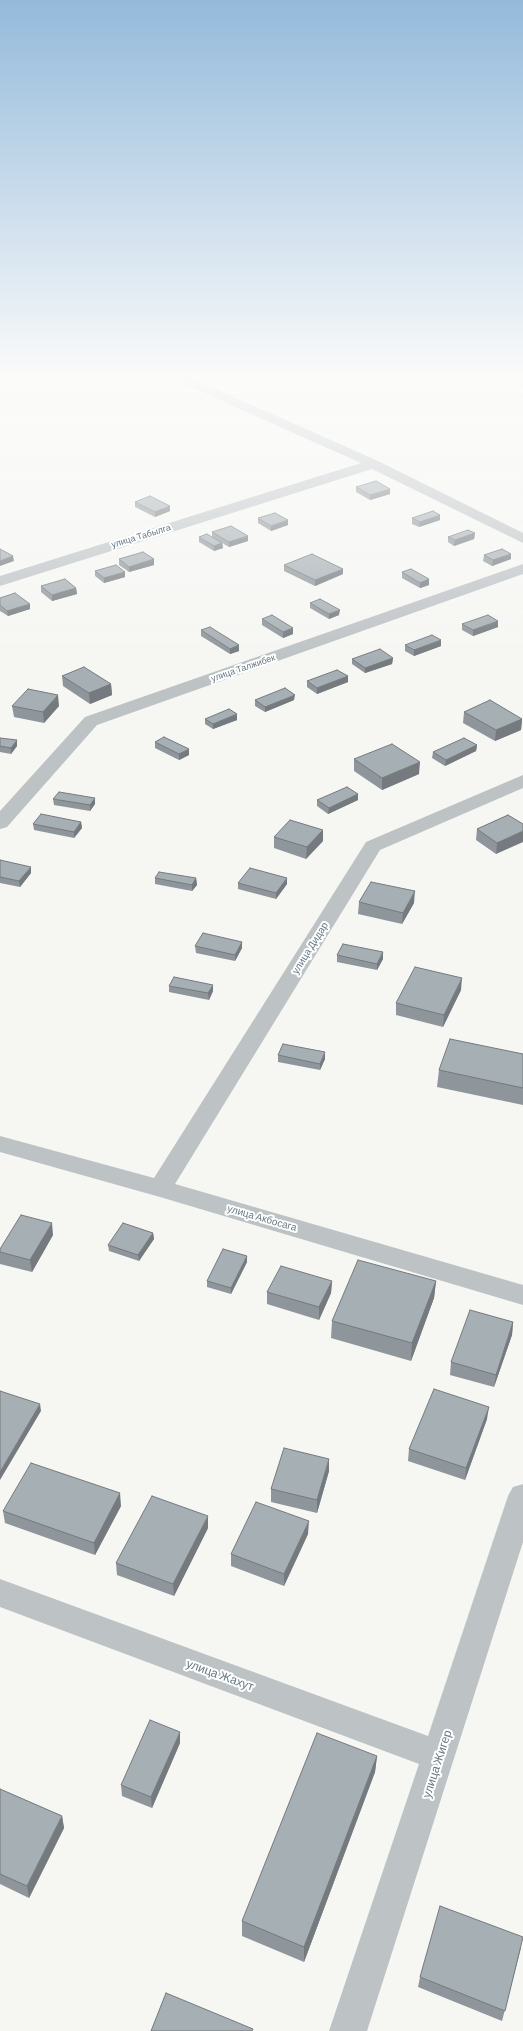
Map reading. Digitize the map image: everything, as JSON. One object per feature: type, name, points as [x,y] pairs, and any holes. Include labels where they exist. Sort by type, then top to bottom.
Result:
[{"type":"street","name":"улица Табылга","points":[[0,581],[345,473]]},
{"type":"street","points":[[391,473],[523,539]]},
{"type":"street","name":"улица Талжибек","points":[[0,823],[91,721],[523,569]]},
{"type":"street","name":"улица Дидар","points":[[160,1188],[373,846],[523,781]]},
{"type":"street","name":"улица Акбосага","points":[[0,1144],[160,1188],[523,1295]]},
{"type":"street","name":"улица Жигер","points":[[348,2031],[523,1496]]},
{"type":"street","name":"улица Жахут","points":[[0,1593],[439,1756]]},
{"type":"building","points":[[376,481],[390,489],[370,495],[356,487]]},
{"type":"building","points":[[150,496],[170,506],[155,512],[135,502]]},
{"type":"building","points":[[433,511],[440,515],[420,522],[412,518]]},
{"type":"building","points":[[275,513],[288,520],[271,526],[258,518]]},
{"type":"building","points":[[231,526],[248,536],[229,542],[212,532]]},
{"type":"building","points":[[468,530],[475,533],[455,540],[448,537]]},
{"type":"building","points":[[207,534],[222,543],[214,546],[199,537]]},
{"type":"building","points":[[0,549],[13,556],[0,561]]},
{"type":"building","points":[[502,549],[511,554],[493,560],[484,555]]},
{"type":"building","points":[[143,552],[154,559],[129,567],[119,559]]},
{"type":"building","points":[[312,554],[343,569],[315,580],[284,565]]},
{"type":"building","points":[[116,565],[125,572],[104,578],[95,571]]},
{"type":"building","points":[[411,569],[429,579],[420,583],[402,572]]},
{"type":"building","points":[[65,579],[76,588],[52,595],[41,586]]},
{"type":"building","points":[[15,593],[30,604],[7,611],[0,605],[0,598]]},
{"type":"building","points":[[320,599],[340,610],[329,614],[310,603]]},
{"type":"building","points":[[272,615],[293,628],[283,632],[262,619]]},
{"type":"building","points":[[488,615],[498,621],[473,630],[462,624]]},
{"type":"building","points":[[210,627],[239,645],[230,649],[201,630]]},
{"type":"building","points":[[432,635],[441,640],[414,650],[405,645]]},
{"type":"building","points":[[380,649],[393,658],[365,668],[352,659]]},
{"type":"building","points":[[84,667],[111,684],[89,693],[62,676]]},
{"type":"building","points":[[337,670],[348,676],[317,688],[307,681]]},
{"type":"building","points":[[285,688],[295,695],[265,707],[255,700]]},
{"type":"building","points":[[28,689],[58,695],[43,712],[12,706]]},
{"type":"building","points":[[490,700],[522,719],[496,730],[464,712]]},
{"type":"building","points":[[229,709],[237,714],[213,724],[205,719]]},
{"type":"building","points":[[164,737],[189,749],[179,754],[155,742]]},
{"type":"building","points":[[0,738],[17,740],[11,748],[0,746]]},
{"type":"building","points":[[464,738],[477,745],[446,760],[433,752]]},
{"type":"building","points":[[392,744],[420,762],[382,778],[354,759]]},
{"type":"building","points":[[347,787],[358,794],[329,808],[317,800]]},
{"type":"building","points":[[59,792],[95,798],[90,805],[53,799]]},
{"type":"building","points":[[41,814],[81,822],[74,832],[33,824]]},
{"type":"building","points":[[508,815],[523,824],[523,831],[497,843],[477,829]]},
{"type":"building","points":[[290,820],[323,830],[307,847],[274,837]]},
{"type":"building","points":[[0,860],[31,867],[19,881],[0,877]]},
{"type":"building","points":[[250,868],[287,878],[276,893],[238,883]]},
{"type":"building","points":[[159,872],[196,878],[192,885],[155,878]]},
{"type":"building","points":[[371,882],[415,891],[403,913],[359,902]]},
{"type":"building","points":[[203,933],[242,942],[235,955],[195,946]]},
{"type":"building","points":[[343,944],[383,952],[377,964],[337,955]]},
{"type":"building","points":[[415,967],[462,978],[444,1015],[396,1003]]},
{"type":"building","points":[[174,977],[213,985],[208,993],[169,986]]},
{"type":"building","points":[[450,1039],[523,1054],[523,1088],[439,1070]]},
{"type":"building","points":[[283,1044],[325,1052],[320,1064],[278,1055]]},
{"type":"building","points":[[21,1215],[52,1223],[30,1260],[0,1252],[0,1249]]},
{"type":"building","points":[[123,1223],[153,1233],[138,1255],[108,1245]]},
{"type":"building","points":[[223,1249],[247,1256],[231,1288],[207,1281]]},
{"type":"building","points":[[358,1260],[436,1281],[412,1343],[332,1321]]},
{"type":"building","points":[[281,1266],[332,1281],[319,1307],[267,1292]]},
{"type":"building","points":[[470,1310],[513,1322],[496,1375],[451,1362]]},
{"type":"building","points":[[434,1389],[489,1407],[466,1468],[409,1449]]},
{"type":"building","points":[[0,1391],[40,1404],[0,1472]]},
{"type":"building","points":[[284,1448],[329,1459],[317,1500],[271,1489]]},
{"type":"building","points":[[31,1463],[120,1493],[94,1543],[3,1511]]},
{"type":"building","points":[[152,1496],[208,1516],[173,1584],[116,1563]]},
{"type":"building","points":[[256,1502],[309,1521],[284,1574],[231,1554]]},
{"type":"building","points":[[150,1720],[180,1732],[151,1797],[121,1785]]},
{"type":"building","points":[[317,1733],[377,1756],[304,1947],[242,1921]]},
{"type":"building","points":[[0,1789],[62,1816],[27,1886],[0,1874]]},
{"type":"building","points":[[440,1906],[523,1937],[505,2011],[420,1977]]},
{"type":"building","points":[[166,1993],[253,2029],[252,2031],[151,2031]]}]
